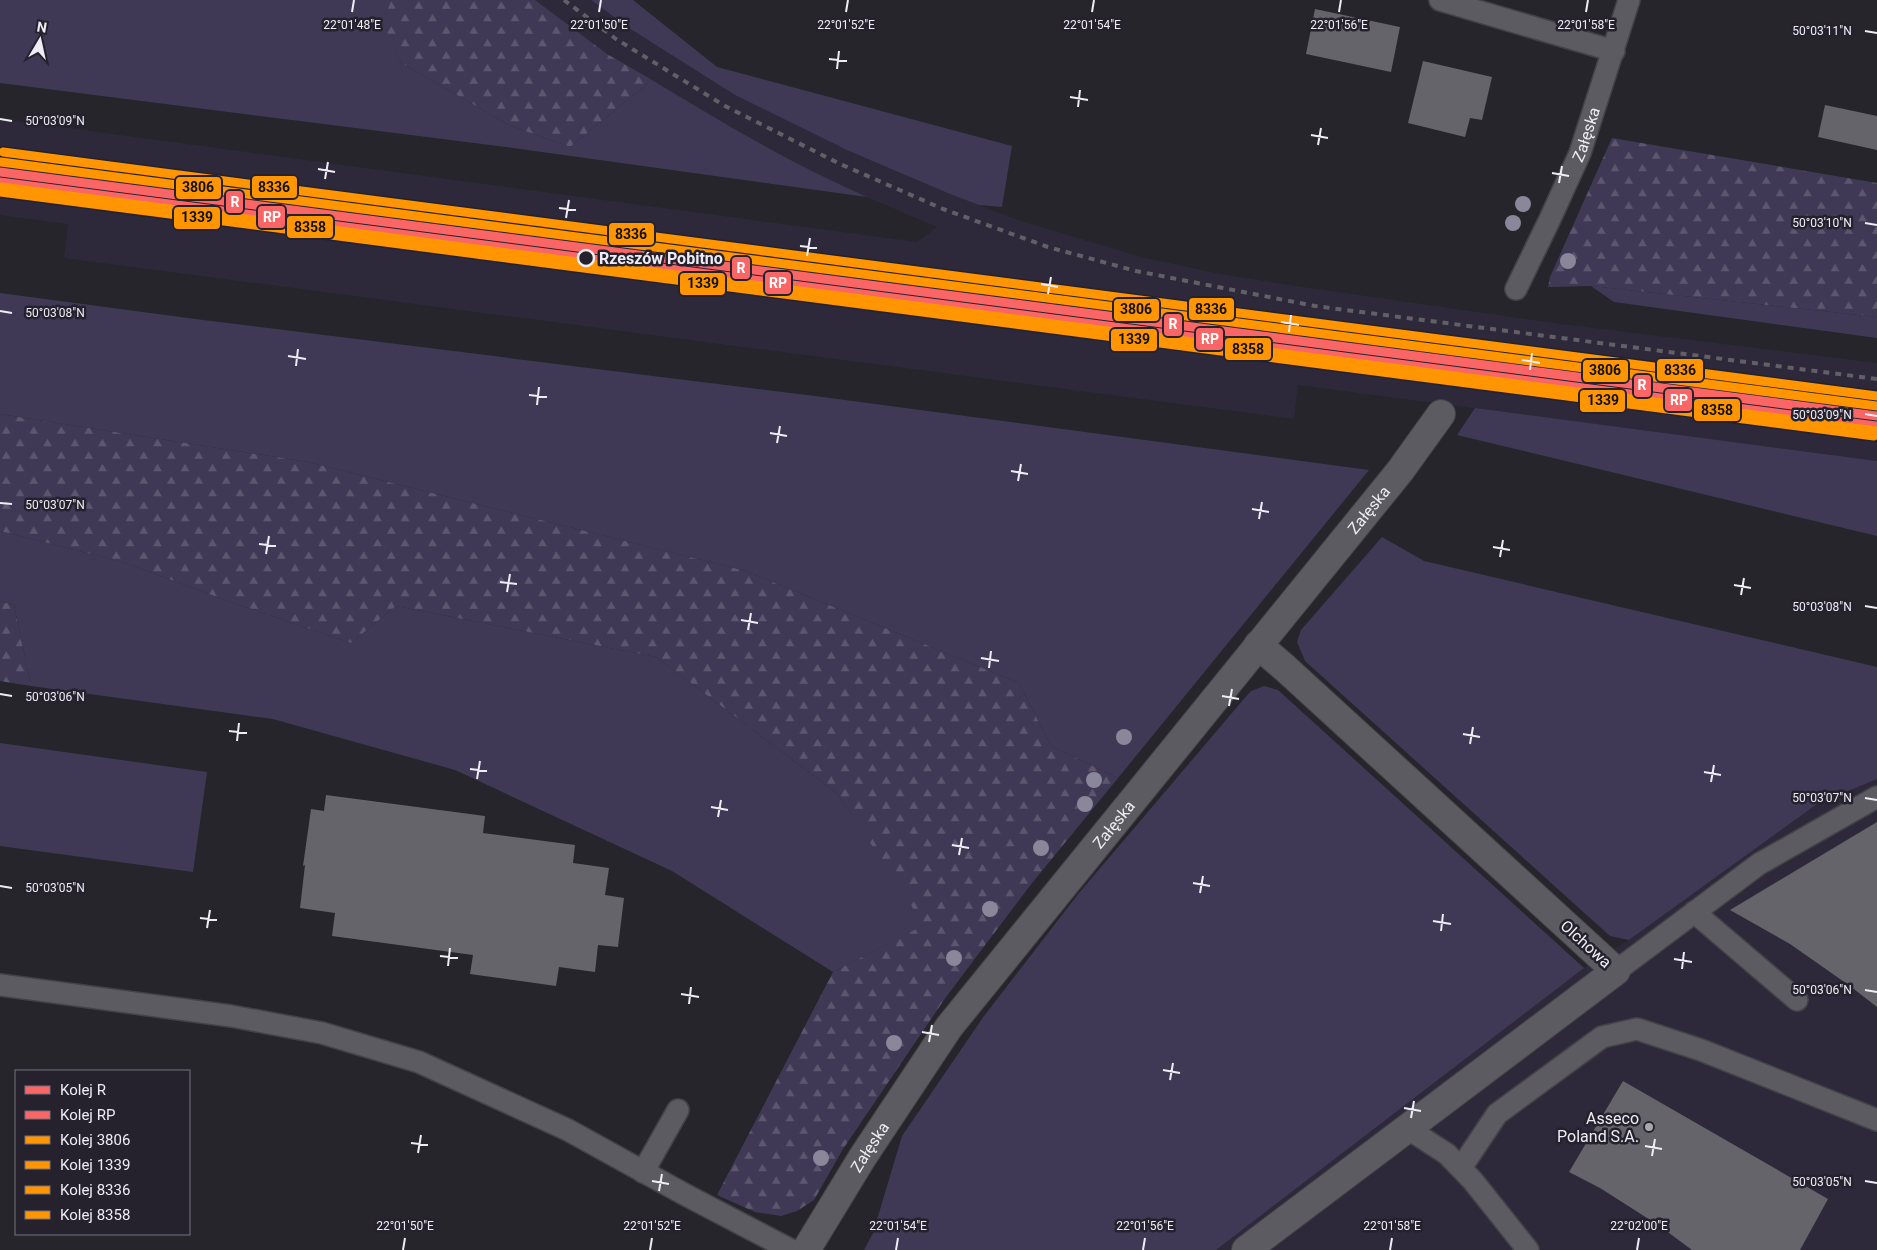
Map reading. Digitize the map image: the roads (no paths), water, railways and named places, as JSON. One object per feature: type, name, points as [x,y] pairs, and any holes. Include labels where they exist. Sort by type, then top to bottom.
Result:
[{"type":"street","name":"Załęska","points":[[806,1250],[862,1158],[949,1026],[1400,471],[1442,414]]},
{"type":"street","name":"Olchowa","points":[[1246,1250],[1616,971],[1285,668],[1258,646]]},
{"type":"lane","points":[[1440,0],[1614,51]]},
{"type":"lane","name":"Załęska","points":[[1516,289],[1580,153],[1629,0]]},
{"type":"lane","points":[[1616,971],[1759,864],[1877,797]]},
{"type":"lane","points":[[1694,912],[1797,1000]]},
{"type":"lane","points":[[0,985],[231,1016],[322,1034],[419,1062],[568,1130],[791,1250]]},
{"type":"lane","points":[[1461,1168],[1497,1114],[1602,1037],[1637,1029],[1701,1050],[1877,1120]]},
{"type":"lane","points":[[643,1172],[678,1110]]},
{"type":"lane","points":[[1407,1128],[1447,1154],[1461,1168],[1528,1250]]},
{"type":"railway","points":[[564,0],[616,39],[725,106],[838,163],[943,209],[1048,247],[1136,271],[1315,306],[1877,379]]},
{"type":"rail line","name":"8336","points":[[3,152],[1877,396]]},
{"type":"rail line","name":"3806","points":[[1,162],[1877,406]]},
{"type":"rail line","name":"R","points":[[0,172],[1877,416]]},
{"type":"rail line","name":"RP","points":[[0,182],[1876,426]]},
{"type":"rail line","name":"8358","points":[[1,187],[1877,431]]},
{"type":"rail line","name":"1339","points":[[0,192],[1874,436]]},
{"type":"place","name":"Rzeszów Pobitno","points":[[586,258]]},
{"type":"place","name":"Asseco Poland S.A.","points":[[1649,1127]]}]
